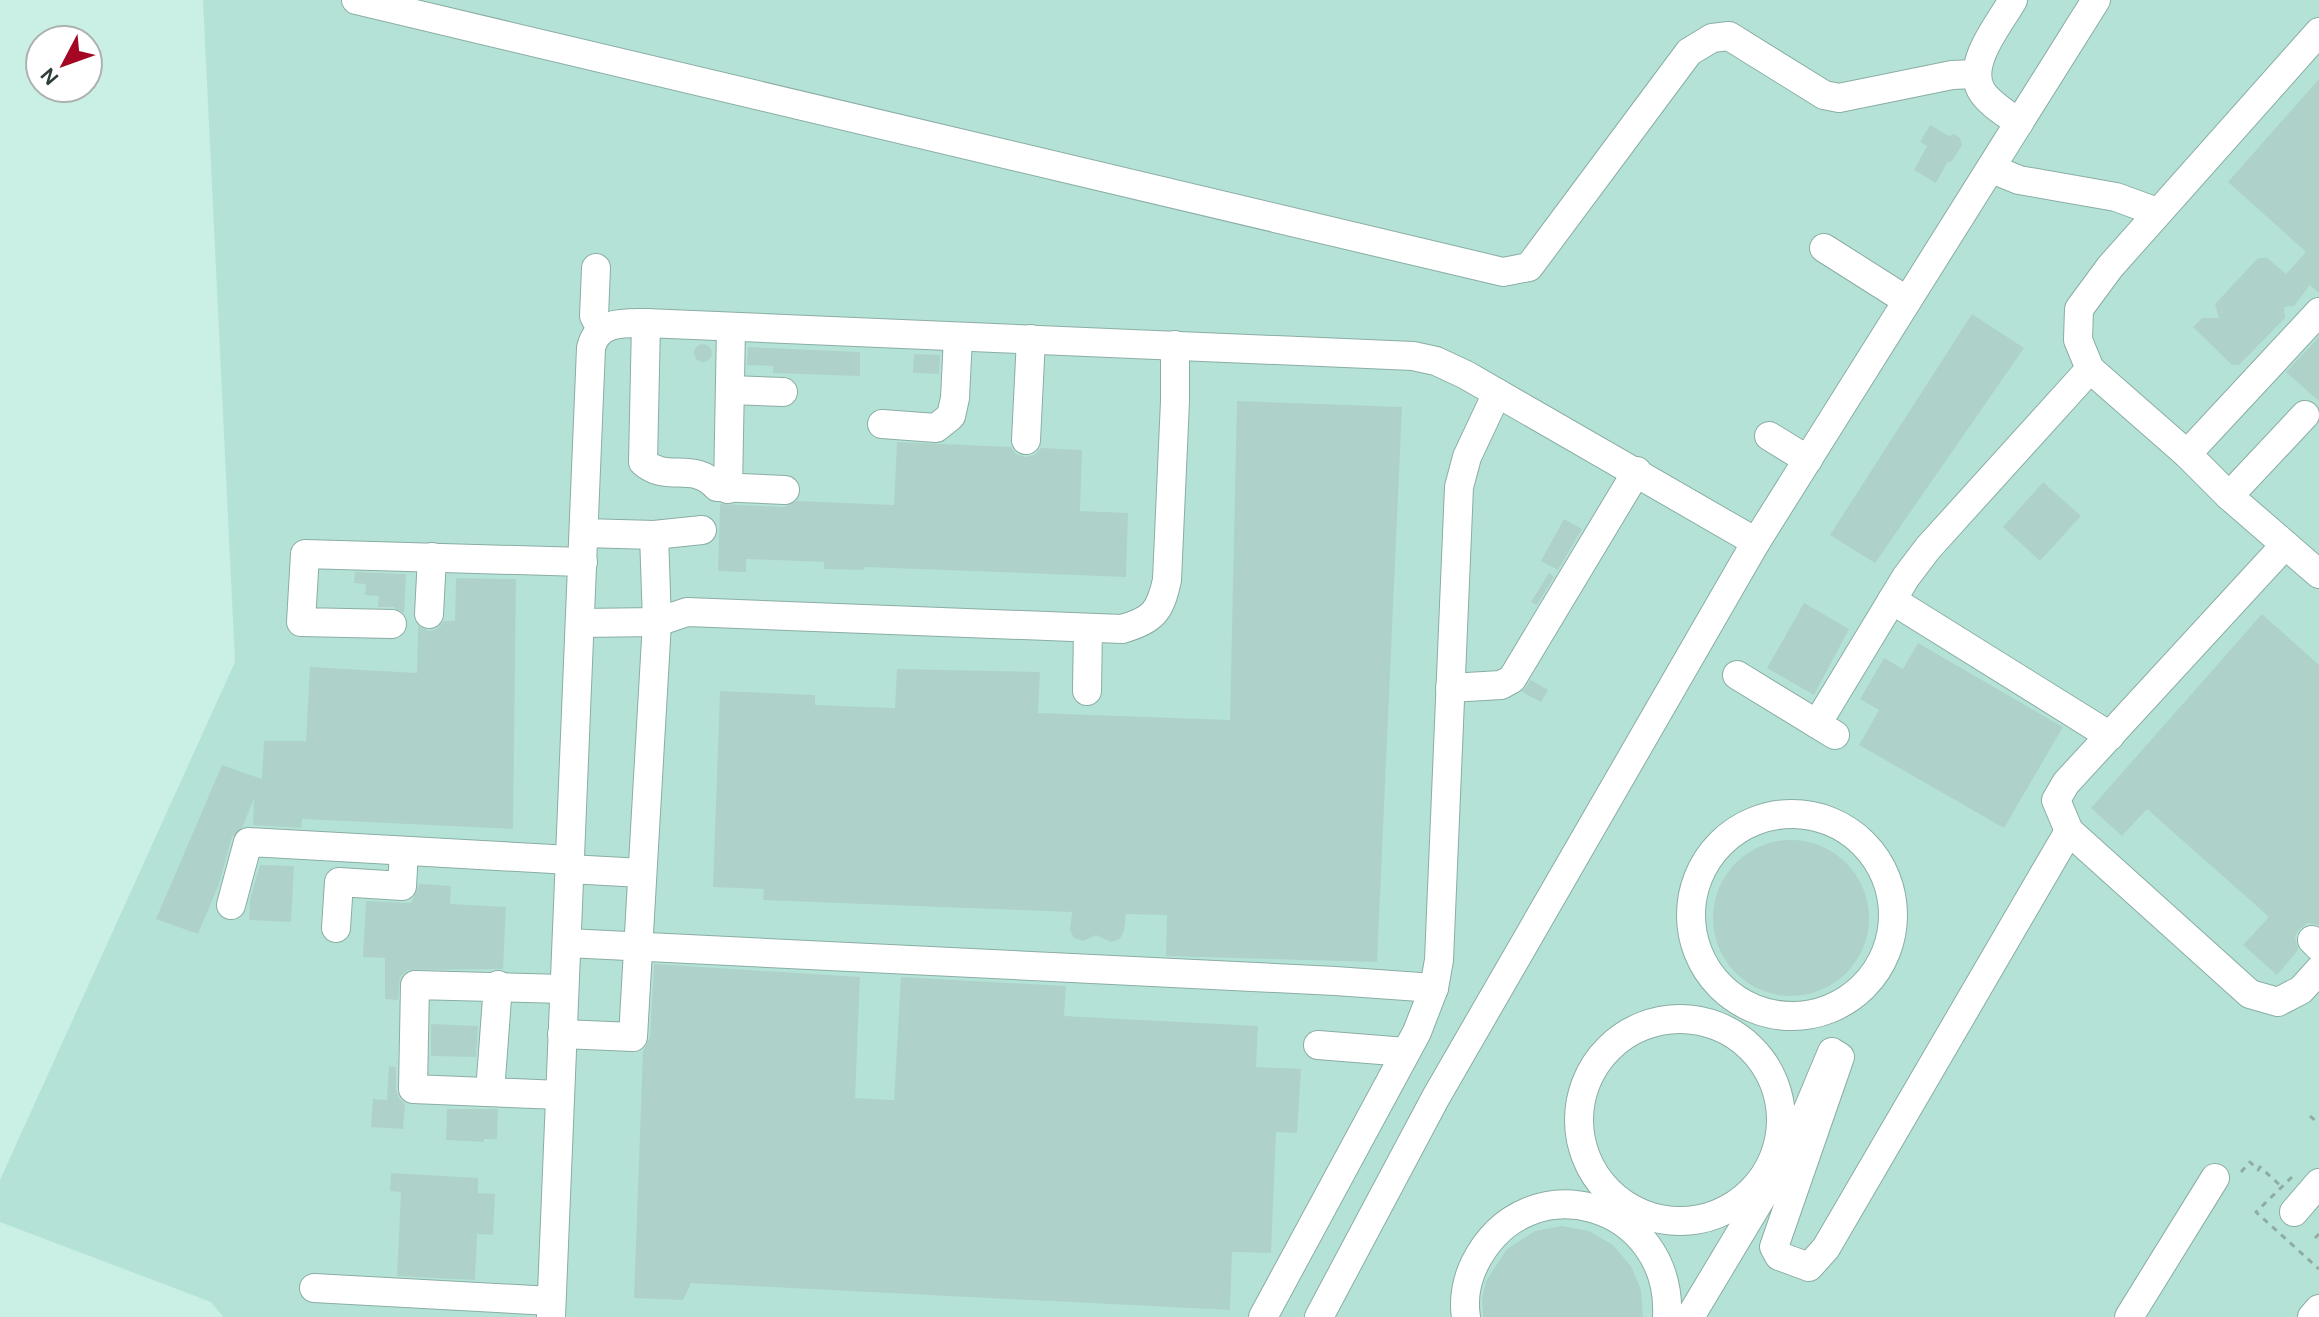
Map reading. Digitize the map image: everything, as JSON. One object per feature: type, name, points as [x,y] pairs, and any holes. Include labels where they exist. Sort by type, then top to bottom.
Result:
[{"type":"street","points":[[356,0],[1503,272],[1529,267],[1689,52],[1712,38],[1729,36],[1824,95],[1839,98],[1952,75],[1975,74]]},
{"type":"street","points":[[2013,0],[1984,51],[1975,74],[1981,92],[2019,123]]},
{"type":"street","points":[[1319,1317],[1436,1097],[1756,542],[2096,0]]},
{"type":"street","points":[[2317,567],[2285,545],[2090,369],[2078,340],[2079,309],[2110,267],[2319,32]]},
{"type":"street","points":[[1992,169],[2019,180],[2116,197],[2157,212]]},
{"type":"street","points":[[1824,248],[1906,300]]},
{"type":"street","points":[[596,268],[594,316],[602,330]]},
{"type":"street","points":[[2187,454],[2319,312]]},
{"type":"street","points":[[314,1288],[551,1309],[591,348],[594,338],[602,330],[617,323],[646,323],[1413,356],[1444,364],[1637,471],[1756,542]]},
{"type":"street","points":[[646,323],[643,462],[661,472],[707,476],[717,487],[785,490]]},
{"type":"street","points":[[728,489],[731,327]]},
{"type":"street","points":[[882,424],[936,428],[951,416],[958,337]]},
{"type":"street","points":[[1026,440],[1031,339]]},
{"type":"street","points":[[580,623],[657,622],[687,612],[1122,629],[1146,622],[1162,603],[1167,580],[1175,345]]},
{"type":"street","points":[[1737,675],[1826,730],[1892,600],[1928,548],[2090,369]]},
{"type":"street","points":[[730,390],[783,392]]},
{"type":"street","points":[[1263,1317],[1406,1052],[1434,988],[1439,960],[1459,487],[1467,457],[1497,393]]},
{"type":"street","points":[[2229,496],[2305,415]]},
{"type":"street","points":[[1769,436],[1808,460]]},
{"type":"street","points":[[1450,688],[1501,685],[1512,679],[1637,471]]},
{"type":"street","points":[[584,533],[654,535],[702,530]]},
{"type":"street","points":[[562,1034],[633,1037],[657,622],[654,535]]},
{"type":"street","points":[[2285,545],[2066,783],[2056,800],[2069,831],[2250,994],[2278,1002],[2301,990],[2319,970]]},
{"type":"street","points":[[392,624],[301,622],[305,554],[583,562]]},
{"type":"street","points":[[429,614],[432,557]]},
{"type":"street","points":[[1892,600],[2110,736]]},
{"type":"street","points":[[1087,691],[1088,628]]},
{"type":"street","points":[[1799,812],[1833,821],[1863,840],[1884,869],[1894,903],[1892,938],[1878,970],[1854,996],[1826,1011],[1794,1017],[1762,1012],[1734,998],[1711,976],[1696,947],[1690,915],[1695,883],[1709,855],[1732,832],[1764,816],[1799,812]]},
{"type":"street","points":[[1690,1317],[1770,1177],[1793,1145],[1832,1052],[1840,1057],[1774,1247],[1779,1256],[1809,1267],[1826,1248],[2069,831]]},
{"type":"street","points":[[231,905],[248,842],[570,864],[642,873]]},
{"type":"street","points":[[336,928],[339,882],[402,886],[404,851]]},
{"type":"street","points":[[567,943],[1434,988]]},
{"type":"street","points":[[560,1095],[413,1089],[415,985],[564,989]]},
{"type":"street","points":[[490,1092],[498,985]]},
{"type":"street","points":[[1750,1046],[1762,1012]]},
{"type":"street","points":[[1466,1317],[1470,1275],[1484,1246],[1506,1223],[1538,1208],[1573,1204],[1614,1208],[1682,1222],[1714,1216],[1742,1201],[1770,1177],[1780,1143],[1782,1108],[1771,1074],[1750,1046],[1721,1026],[1686,1018],[1651,1021],[1620,1037],[1597,1060],[1583,1089],[1578,1120],[1583,1152],[1598,1181],[1614,1208],[1658,1260],[1668,1294],[1667,1317]]},
{"type":"street","points":[[1318,1045],[1406,1052]]},
{"type":"street","points":[[2129,1317],[2228,1175]]},
{"type":"street","points":[[2312,1317],[2319,1309]]},
{"type":"path","points":[[2310,1116],[2319,1124]]},
{"type":"path","points":[[2228,1175],[2250,1162],[2305,1200]]},
{"type":"shaded area","points":[[203,0],[2319,0],[2319,1317],[223,1317],[211,1302],[0,1222],[0,1180],[235,662]]},
{"type":"building","points":[[2319,79],[2319,293],[2310,285],[2294,306],[2284,307],[2285,318],[2239,365],[2232,365],[2193,327],[2202,318],[2219,318],[2215,304],[2258,258],[2267,258],[2286,274],[2306,252],[2228,182]]},
{"type":"building","points":[[1930,125],[1949,136],[1954,134],[1960,138],[1962,145],[1936,183],[1914,170],[1927,146],[1920,142]]},
{"type":"building","points":[[1972,314],[2024,348],[1875,563],[1830,535]]},
{"type":"building","points":[[2319,337],[2319,401],[2286,372]]},
{"type":"building","points":[[699,344],[707,344],[712,353],[710,360],[699,362],[694,357],[694,349]]},
{"type":"building","points":[[748,347],[860,352],[860,376],[773,373],[773,366],[747,365]]},
{"type":"building","points":[[914,354],[940,355],[939,374],[913,373]]},
{"type":"building","points":[[1237,401],[1402,407],[1377,962],[1166,956],[1167,915],[1126,914],[1120,939],[1111,942],[1096,935],[1083,941],[1074,938],[1070,930],[1072,912],[763,900],[764,889],[713,887],[720,691],[815,695],[815,705],[895,708],[897,669],[1040,672],[1038,713],[1230,720]]},
{"type":"building","points":[[897,442],[1011,447],[1016,454],[1026,457],[1034,455],[1041,448],[1082,450],[1080,511],[1128,513],[1126,577],[865,567],[864,570],[824,569],[824,562],[746,559],[746,572],[718,571],[720,504],[784,507],[797,501],[894,505]]},
{"type":"building","points":[[2043,482],[2081,516],[2040,561],[2003,527]]},
{"type":"building","points":[[1564,519],[1582,529],[1558,570],[1541,561]]},
{"type":"building","points":[[355,572],[406,574],[404,613],[393,607],[378,607],[379,596],[365,595],[366,584],[354,583]]},
{"type":"building","points":[[1549,573],[1554,577],[1537,605],[1531,602]]},
{"type":"building","points":[[456,578],[516,579],[513,829],[302,819],[301,828],[253,825],[254,798],[243,826],[232,837],[219,884],[198,934],[156,919],[222,765],[262,779],[264,741],[306,741],[310,667],[417,673],[418,626],[429,631],[437,629],[444,621],[455,621]]},
{"type":"building","points":[[1804,603],[1849,629],[1814,695],[1767,668]]},
{"type":"building","points":[[2262,614],[2319,665],[2319,925],[2308,923],[2300,929],[2295,936],[2298,950],[2277,975],[2243,945],[2269,917],[2147,809],[2122,836],[2091,808]]},
{"type":"building","points":[[1918,643],[2063,727],[2004,828],[1859,745],[1879,710],[1860,699],[1884,658],[1903,669]]},
{"type":"building","points":[[1531,680],[1548,690],[1541,702],[1522,692]]},
{"type":"building","points":[[1791,840],[1821,845],[1846,863],[1864,888],[1869,918],[1864,948],[1846,973],[1821,991],[1791,996],[1761,991],[1736,973],[1718,948],[1713,918],[1718,888],[1736,863],[1761,845]]},
{"type":"building","points":[[260,865],[294,866],[291,922],[249,920],[250,900]]},
{"type":"building","points":[[419,884],[451,886],[450,904],[506,907],[503,969],[408,970],[400,977],[398,1000],[385,999],[385,958],[363,957],[366,901],[411,903]]},
{"type":"building","points":[[654,964],[860,977],[855,1098],[894,1100],[901,977],[1066,986],[1064,1016],[1258,1026],[1256,1067],[1301,1069],[1297,1133],[1276,1132],[1271,1253],[1232,1252],[1230,1310],[691,1283],[683,1300],[634,1298],[643,1051],[650,1038]]},
{"type":"building","points":[[431,1024],[478,1026],[476,1057],[431,1056]]},
{"type":"building","points":[[389,1066],[396,1067],[396,1089],[405,1104],[403,1129],[371,1127],[373,1099],[387,1100]]},
{"type":"building","points":[[447,1109],[498,1109],[497,1139],[484,1139],[484,1142],[446,1140]]},
{"type":"building","points":[[391,1173],[478,1178],[478,1193],[495,1194],[493,1235],[477,1234],[475,1280],[397,1276],[401,1192],[390,1191]]},
{"type":"building","points":[[1562,1226],[1589,1231],[1613,1245],[1631,1266],[1641,1290],[1643,1317],[1483,1317],[1482,1298],[1486,1281],[1507,1249],[1535,1231]]}]
